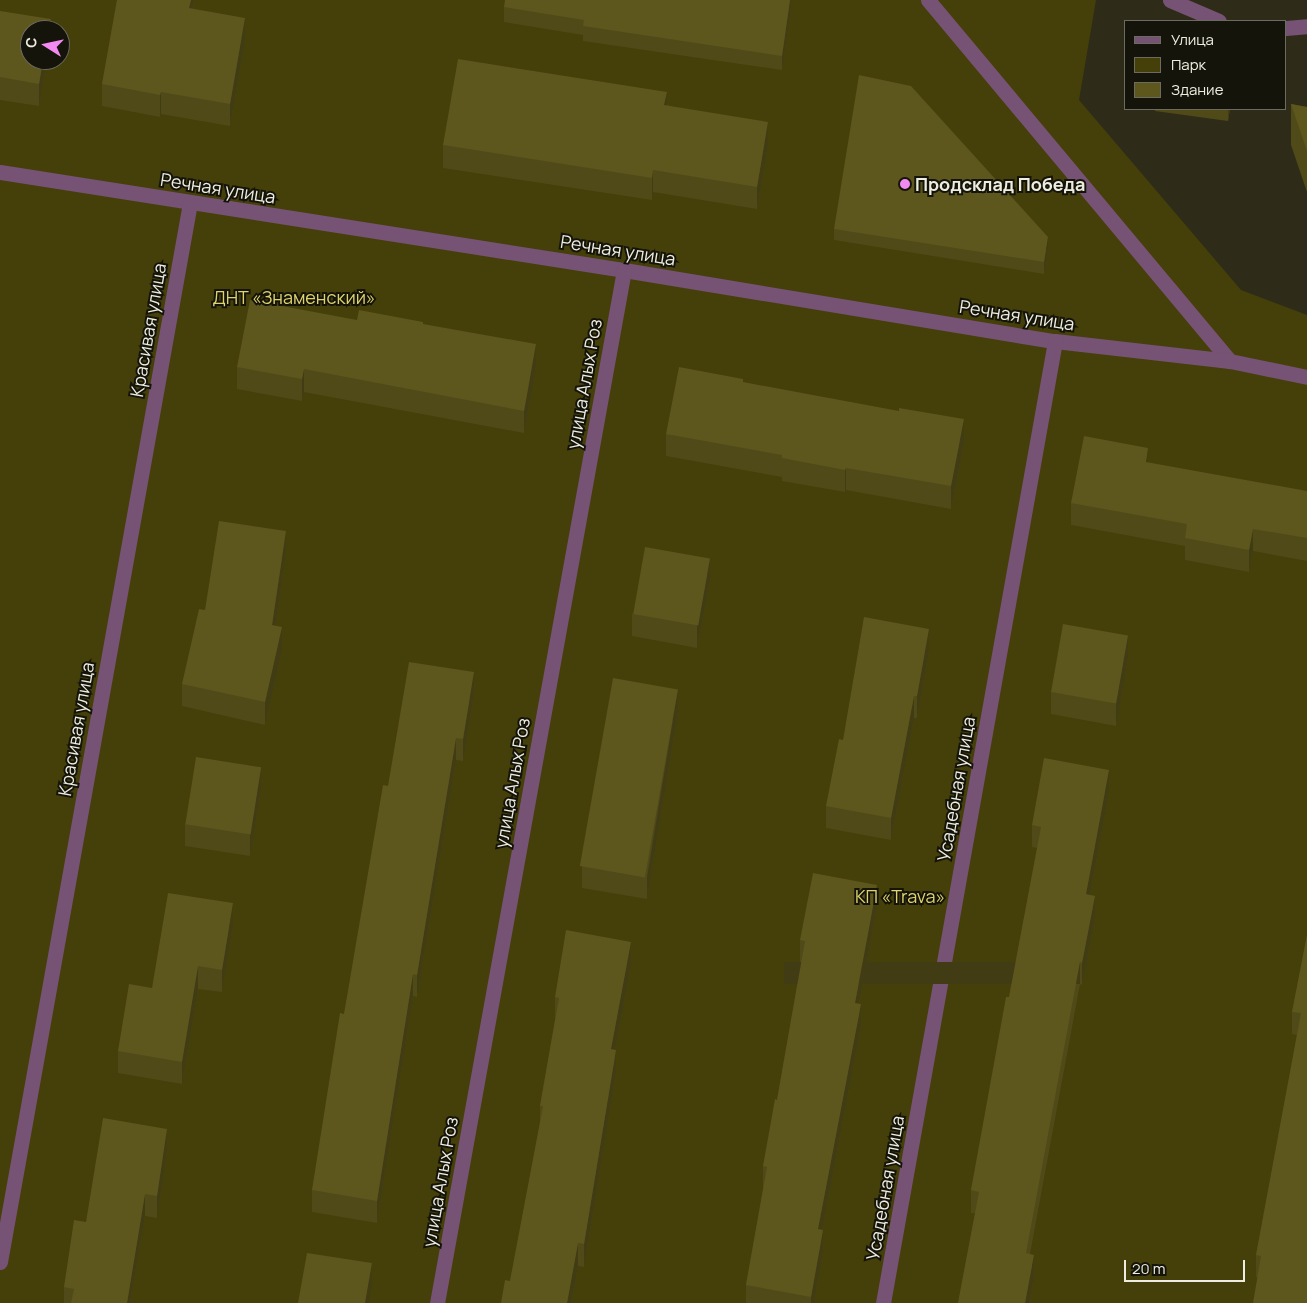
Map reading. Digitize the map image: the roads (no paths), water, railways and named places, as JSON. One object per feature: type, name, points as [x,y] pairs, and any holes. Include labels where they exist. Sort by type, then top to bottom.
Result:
[{"type":"street","points":[[928,0],[1230,361]]},
{"type":"street","points":[[1170,0],[1217,20]]},
{"type":"street","points":[[1287,28],[1307,26]]},
{"type":"street","name":"Речная улица","points":[[0,172],[624,270],[1055,341],[1230,361],[1307,377]]},
{"type":"street","name":"Красивая улица","points":[[0,1262],[190,203]]},
{"type":"street","name":"улица Алых Роз","points":[[437,1303],[624,270]]},
{"type":"street","name":"Усадебная улица","points":[[883,1303],[1055,341]]},
{"type":"place","name":"Продсклад Победа","points":[[905,184]]},
{"type":"park label","name":"ДНТ «Знаменский»","points":[[294,297]]},
{"type":"park label","name":"КП «Trava»","points":[[900,896]]}]
